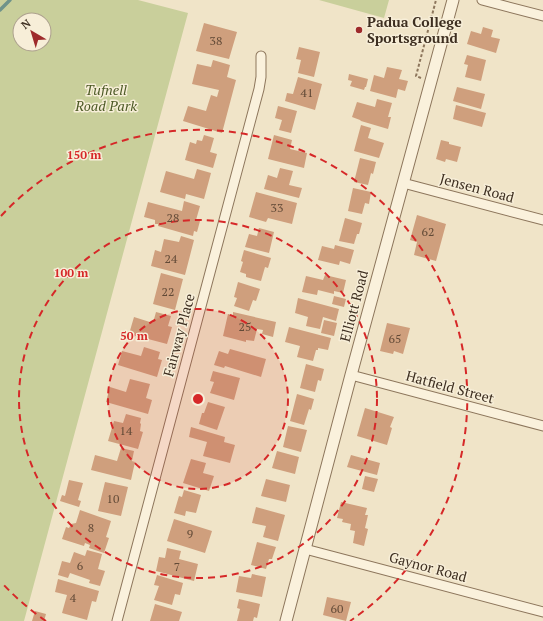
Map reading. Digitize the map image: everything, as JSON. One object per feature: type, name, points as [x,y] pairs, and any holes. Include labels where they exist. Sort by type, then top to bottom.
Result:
[{"type":"street","name":"Elliott Road","points":[[286,621],[453,0]]},
{"type":"street","points":[[482,0],[543,16]]},
{"type":"street","name":"Fairway Place","points":[[117,621],[258,90],[261,77],[261,56]]},
{"type":"street","name":"Jensen Road","points":[[403,183],[543,220]]},
{"type":"street","name":"Hatfield Street","points":[[351,375],[543,426]]},
{"type":"street","name":"Gaynor Road","points":[[305,549],[543,612]]},
{"type":"path","points":[[431,80],[416,76],[436,0]]},
{"type":"green space","name":"Tufnell Road Park","points":[[0,0],[138,0],[188,13],[24,621],[0,621]]},
{"type":"green space","points":[[319,0],[389,0],[384,18]]},
{"type":"building","points":[[204,23],[237,32],[229,59],[196,51]]},
{"type":"building","points":[[483,27],[493,30],[491,37],[500,39],[496,53],[467,44],[471,31],[481,34]]},
{"type":"building","points":[[299,47],[320,52],[314,77],[298,73],[301,60],[296,59]]},
{"type":"building","points":[[467,55],[486,60],[481,81],[465,77],[468,65],[464,64]]},
{"type":"building","points":[[213,60],[230,65],[227,77],[236,80],[222,133],[183,121],[188,106],[206,111],[211,95],[217,97],[219,90],[192,84],[197,64],[211,67]]},
{"type":"building","points":[[387,67],[402,70],[399,79],[408,81],[405,91],[398,89],[396,98],[370,91],[374,75],[384,78]]},
{"type":"building","points":[[349,74],[368,79],[364,90],[350,86],[352,81],[348,80]]},
{"type":"building","points":[[298,77],[322,84],[315,110],[285,101],[287,93],[293,94]]},
{"type":"building","points":[[457,87],[485,94],[481,109],[453,101]]},
{"type":"building","points":[[377,99],[392,103],[388,117],[391,117],[388,129],[352,117],[357,102],[375,107]]},
{"type":"building","points":[[456,105],[486,113],[482,127],[453,119]]},
{"type":"building","points":[[278,106],[297,111],[291,133],[279,130],[282,120],[275,118]]},
{"type":"building","points":[[361,125],[371,128],[368,138],[384,143],[379,158],[354,151]]},
{"type":"building","points":[[204,135],[214,138],[210,152],[217,154],[213,168],[185,160],[190,142],[196,144],[197,140],[202,141]]},
{"type":"building","points":[[274,135],[292,140],[290,149],[307,153],[304,168],[268,159]]},
{"type":"building","points":[[441,140],[461,147],[457,162],[446,159],[445,162],[436,159]]},
{"type":"building","points":[[360,158],[376,162],[368,185],[354,182]]},
{"type":"building","points":[[280,168],[293,171],[289,185],[302,188],[299,198],[264,189],[268,175],[277,178]]},
{"type":"building","points":[[197,169],[211,173],[204,199],[186,194],[185,199],[160,192],[166,171],[194,179]]},
{"type":"building","points":[[353,188],[371,192],[369,204],[365,203],[362,214],[348,211]]},
{"type":"building","points":[[256,192],[297,203],[292,224],[268,218],[266,222],[249,217]]},
{"type":"building","points":[[184,201],[200,206],[196,220],[200,221],[197,232],[194,231],[193,236],[158,226],[158,224],[155,224],[155,220],[144,217],[148,202],[182,211]]},
{"type":"building","points":[[417,215],[446,224],[436,261],[414,255],[417,242],[410,240]]},
{"type":"building","points":[[345,218],[362,223],[354,244],[339,241]]},
{"type":"building","points":[[259,228],[274,232],[269,253],[245,247],[249,234],[257,236]]},
{"type":"building","points":[[181,236],[194,240],[185,275],[151,266],[155,250],[161,252],[164,239],[179,242]]},
{"type":"building","points":[[335,245],[354,250],[350,264],[340,261],[339,265],[318,260],[322,246],[334,249]]},
{"type":"building","points":[[244,250],[271,258],[268,268],[265,267],[261,281],[246,277],[246,274],[240,272]]},
{"type":"building","points":[[161,273],[183,279],[175,310],[153,304]]},
{"type":"building","points":[[325,275],[346,280],[343,293],[334,291],[334,294],[318,290],[317,295],[302,292],[306,276],[323,280]]},
{"type":"building","points":[[238,282],[260,289],[256,301],[253,300],[249,311],[234,306],[237,298],[234,297]]},
{"type":"building","points":[[334,296],[346,299],[344,307],[332,304]]},
{"type":"building","points":[[298,298],[339,309],[336,321],[323,317],[320,329],[306,326],[308,317],[295,313]]},
{"type":"building","points":[[156,312],[171,316],[168,326],[172,327],[167,344],[129,334],[134,317],[153,323]]},
{"type":"building","points":[[233,312],[276,322],[273,337],[262,334],[263,330],[257,329],[254,341],[246,340],[246,342],[223,336],[228,314],[233,315]]},
{"type":"building","points":[[324,320],[337,323],[334,336],[321,333]]},
{"type":"building","points":[[387,323],[410,328],[403,354],[394,351],[393,354],[380,351]]},
{"type":"building","points":[[289,327],[331,338],[328,350],[318,348],[313,361],[297,357],[300,346],[285,342]]},
{"type":"building","points":[[144,347],[160,352],[158,359],[162,360],[157,377],[118,365],[122,351],[141,356]]},
{"type":"building","points":[[230,349],[266,359],[261,377],[225,366],[224,368],[214,365],[219,351],[228,354]]},
{"type":"building","points":[[306,364],[324,369],[321,381],[318,380],[315,392],[300,388]]},
{"type":"building","points":[[213,371],[240,378],[234,400],[210,393],[214,382],[210,381]]},
{"type":"building","points":[[130,379],[150,384],[146,398],[152,400],[148,414],[106,402],[110,387],[126,392]]},
{"type":"building","points":[[297,394],[314,399],[304,425],[290,421]]},
{"type":"building","points":[[208,402],[225,407],[217,430],[199,424],[202,413],[204,413]]},
{"type":"building","points":[[365,408],[394,417],[390,427],[392,428],[387,445],[357,436]]},
{"type":"building","points":[[126,414],[141,418],[140,431],[143,432],[138,449],[108,441],[114,421],[123,423]]},
{"type":"building","points":[[288,426],[307,430],[301,452],[283,447]]},
{"type":"building","points":[[191,427],[225,437],[224,442],[235,445],[230,463],[203,456],[207,442],[189,437]]},
{"type":"building","points":[[121,448],[134,451],[132,461],[135,462],[131,480],[91,470],[95,455],[117,461]]},
{"type":"building","points":[[277,451],[299,457],[295,474],[272,468]]},
{"type":"building","points":[[351,455],[380,463],[377,475],[347,467]]},
{"type":"building","points":[[191,459],[206,463],[203,473],[214,476],[209,491],[183,483]]},
{"type":"building","points":[[365,476],[378,479],[374,492],[362,489]]},
{"type":"building","points":[[266,479],[290,485],[286,502],[261,496]]},
{"type":"building","points":[[69,480],[83,483],[78,500],[81,501],[79,507],[60,501],[62,495],[65,496]]},
{"type":"building","points":[[105,482],[128,487],[121,516],[98,511]]},
{"type":"building","points":[[184,490],[201,495],[196,513],[186,511],[185,516],[174,513],[179,496],[182,497]]},
{"type":"building","points":[[341,502],[367,508],[365,515],[368,515],[365,528],[368,529],[364,546],[353,543],[355,531],[350,530],[351,524],[342,522],[343,519],[337,518]]},
{"type":"building","points":[[256,507],[285,515],[278,541],[263,537],[266,526],[252,523]]},
{"type":"building","points":[[80,510],[111,521],[106,537],[109,538],[104,553],[89,548],[90,545],[85,543],[84,546],[62,539],[66,527],[69,528],[71,524],[76,523]]},
{"type":"building","points":[[174,519],[212,531],[205,553],[167,541]]},
{"type":"building","points":[[257,542],[276,547],[272,559],[269,559],[266,569],[251,565]]},
{"type":"building","points":[[167,548],[181,551],[179,559],[198,564],[194,581],[156,571],[159,557],[165,558]]},
{"type":"building","points":[[87,550],[102,554],[98,569],[105,571],[100,586],[89,583],[90,580],[70,573],[68,578],[58,575],[62,561],[70,563],[74,552],[85,556]]},
{"type":"building","points":[[252,574],[266,577],[262,597],[236,592],[239,576],[251,578]]},
{"type":"building","points":[[157,575],[183,583],[180,595],[175,594],[172,605],[154,600],[159,586],[154,585]]},
{"type":"building","points":[[58,579],[99,591],[96,602],[92,601],[87,620],[62,613],[67,595],[55,592]]},
{"type":"building","points":[[327,597],[351,602],[346,621],[323,615]]},
{"type":"building","points":[[239,599],[260,604],[257,618],[254,617],[253,621],[237,621],[240,609],[237,608]]},
{"type":"building","points":[[155,604],[182,612],[179,621],[150,621]]},
{"type":"building","points":[[35,611],[46,614],[44,621],[32,621]]},
{"type":"waterway","points":[[0,10],[10,0]]},
{"type":"place","name":"Padua College Sportsground","points":[[359,30]]}]
